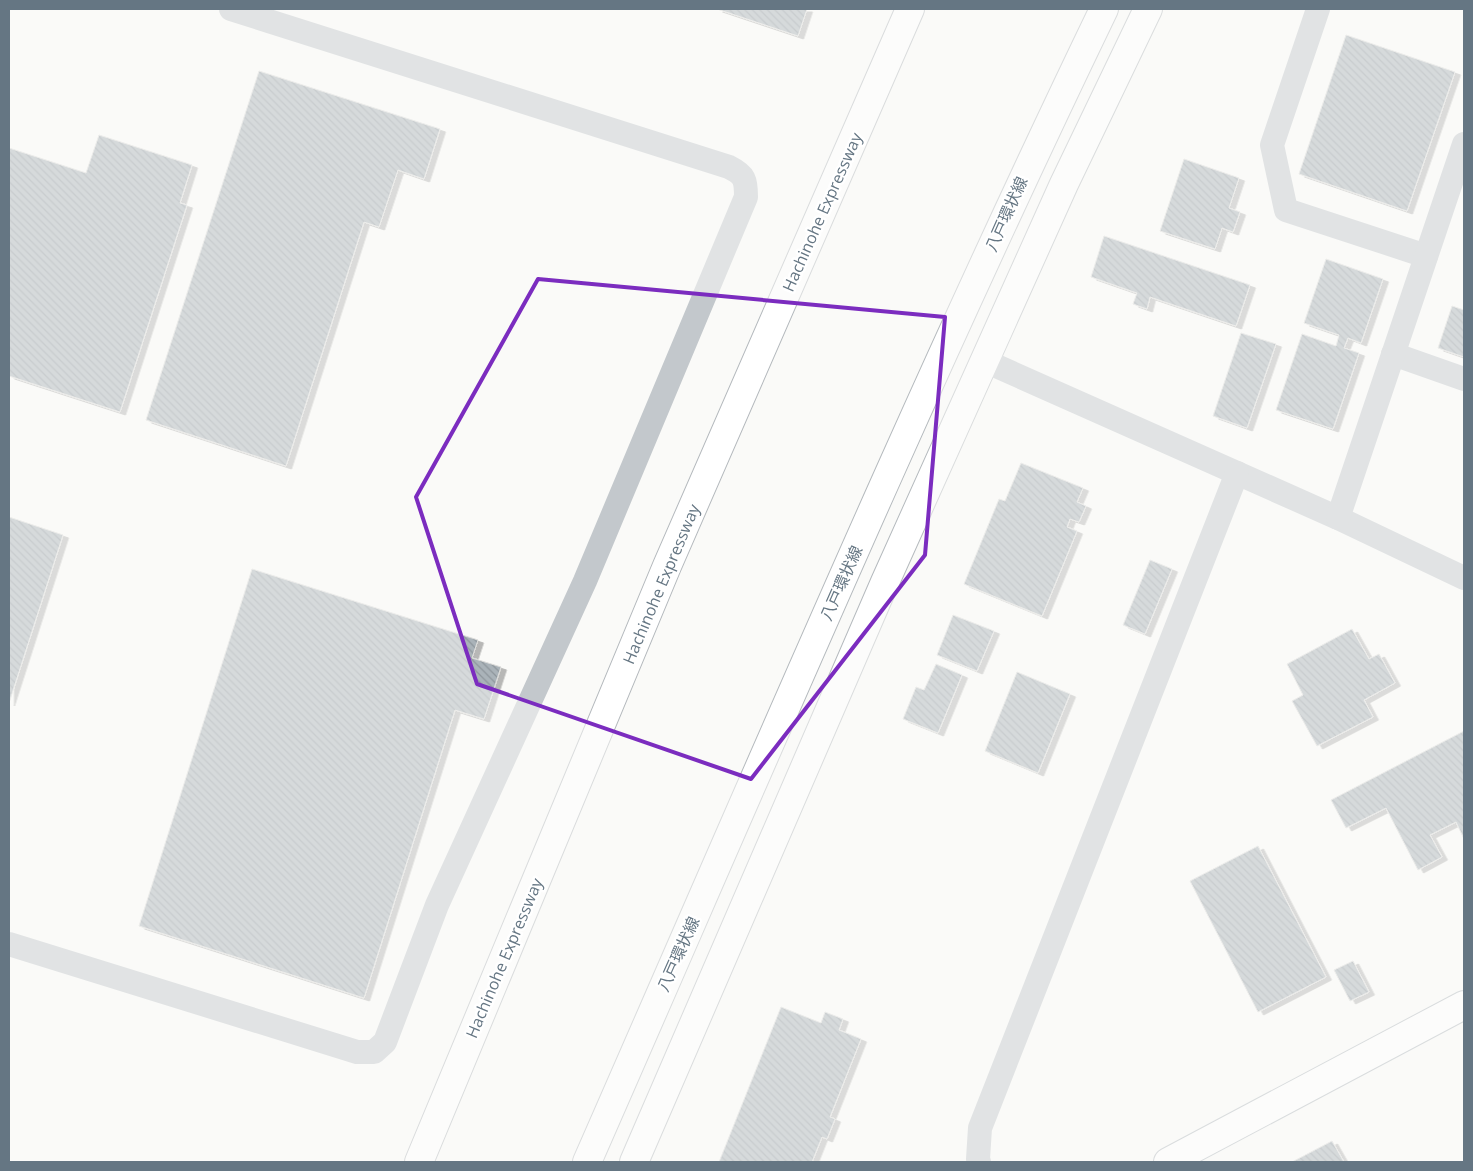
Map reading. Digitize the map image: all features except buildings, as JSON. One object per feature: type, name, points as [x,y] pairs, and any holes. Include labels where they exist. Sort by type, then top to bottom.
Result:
[{"type":"main road","name":"Hachinohe Expressway","points":[[419,1162],[667,566],[910,9]]},
{"type":"main road","name":"八戸環状線","points":[[587,1162],[847,569],[1026,170],[1104,9]]},
{"type":"main road","points":[[634,1162],[881,592],[1064,184],[1148,9]]},
{"type":"main road","points":[[1168,1162],[1464,1005]]},
{"type":"street","points":[[9,944],[357,1052],[374,1052],[385,1042],[436,905],[586,581],[746,197],[746,183],[741,173],[729,167],[231,9]]},
{"type":"street","points":[[1318,9],[1272,146],[1286,210],[1426,256]]},
{"type":"street","points":[[1338,518],[1464,144]]},
{"type":"street","points":[[1393,354],[1464,379]]},
{"type":"street","points":[[986,361],[1338,518],[1464,578]]},
{"type":"street","points":[[979,1162],[980,1128],[1236,473]]},
{"type":"highlighted area","points":[[538,279],[945,317],[925,555],[751,779],[477,684],[416,497]]}]
